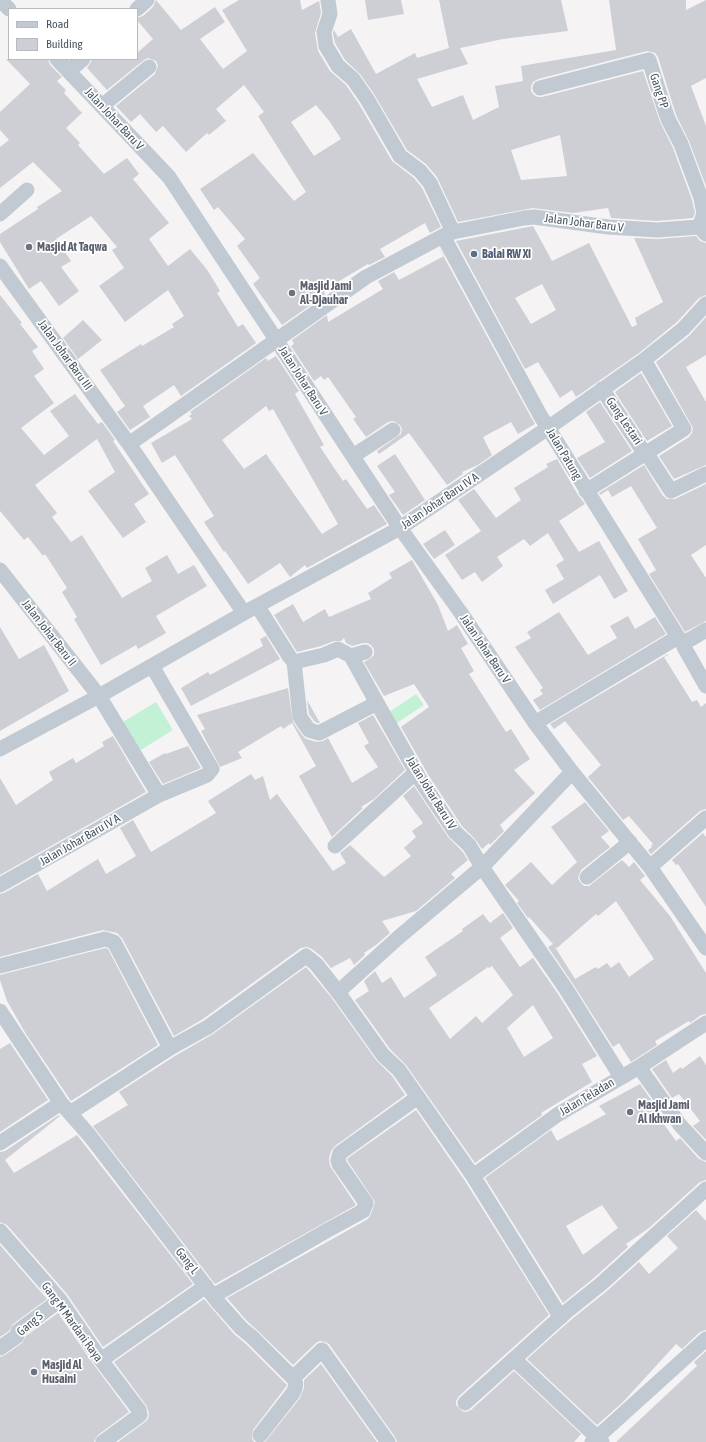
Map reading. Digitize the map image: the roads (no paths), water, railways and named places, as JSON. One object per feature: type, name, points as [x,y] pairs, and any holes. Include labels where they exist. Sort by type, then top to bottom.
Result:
[{"type":"street","points":[[0,0],[8,8]]},
{"type":"street","points":[[138,8],[147,0]]},
{"type":"street","name":"Jalan Patung","points":[[328,0],[330,14],[324,32],[326,46],[338,66],[353,79],[367,99],[400,156],[420,171],[430,183],[448,234],[548,428],[586,491],[681,640],[706,686]]},
{"type":"street","name":"Jalan Johar Baru V","points":[[58,60],[169,177],[400,528],[461,613],[535,723],[572,772],[650,867],[706,948]]},
{"type":"street","points":[[69,71],[82,60]]},
{"type":"street","name":"Gang PP","points":[[540,88],[649,60],[664,107],[684,151],[701,198],[704,214],[703,231]]},
{"type":"street","points":[[102,106],[149,67]]},
{"type":"street","points":[[0,214],[27,190]]},
{"type":"street","name":"Jalan Johar Baru V","points":[[277,340],[366,277],[448,234],[534,217],[615,227],[703,231]]},
{"type":"street","name":"Jalan Johar Baru III","points":[[0,266],[251,610]]},
{"type":"street","name":"Jalan Johar Baru IV A","points":[[0,750],[400,528],[548,428],[644,360],[683,329],[706,304]]},
{"type":"street","points":[[129,444],[277,340]]},
{"type":"street","name":"Gang Lestari","points":[[586,491],[684,429],[644,360]]},
{"type":"street","name":"Gang Lestari","points":[[602,389],[645,454],[649,457],[671,492],[706,474]]},
{"type":"street","points":[[353,456],[393,430]]},
{"type":"street","name":"Jalan Johar Baru II","points":[[0,570],[99,696]]},
{"type":"street","points":[[251,610],[294,662],[300,717],[309,730],[319,733],[377,703]]},
{"type":"street","points":[[535,723],[681,640],[691,640],[706,630]]},
{"type":"street","name":"Jalan Johar Baru IV","points":[[294,662],[324,655],[338,649],[358,654],[377,703],[416,772],[455,832],[469,845],[482,867],[566,989],[621,1076]]},
{"type":"street","name":"Jalan Johar Baru IV A","points":[[0,884],[159,795],[207,775],[212,769],[152,666]]},
{"type":"street","points":[[99,696],[159,795]]},
{"type":"street","points":[[335,846],[416,772]]},
{"type":"street","points":[[338,992],[399,937],[482,867],[572,772]]},
{"type":"street","points":[[650,867],[706,818]]},
{"type":"street","points":[[587,877],[630,842]]},
{"type":"street","points":[[0,966],[105,940],[114,942],[170,1048]]},
{"type":"street","points":[[0,1143],[66,1108],[208,1027],[306,956],[316,964],[338,992],[383,1055],[399,1070],[473,1176],[512,1241],[558,1313],[562,1316]]},
{"type":"street","name":"Gang L","points":[[0,1011],[66,1108],[90,1136],[210,1291],[241,1328],[293,1378]]},
{"type":"street","name":"Jalan Teladan","points":[[473,1176],[557,1115],[705,1027]]},
{"type":"street","points":[[639,1066],[680,1124],[706,1153]]},
{"type":"street","points":[[101,1360],[210,1291],[363,1211],[366,1204],[339,1164],[338,1160],[340,1153],[418,1097]]},
{"type":"street","points":[[465,1403],[566,1312],[601,1284],[706,1189]]},
{"type":"street","name":"Gang M Mardani Raya","points":[[0,1231],[60,1300],[101,1360],[139,1410],[140,1416],[103,1442]]},
{"type":"street","name":"Gang S","points":[[0,1348],[17,1336],[18,1331],[60,1300]]},
{"type":"street","points":[[514,1359],[597,1440],[706,1339]]},
{"type":"street","points":[[259,1440],[293,1393],[296,1387],[296,1382],[293,1378],[322,1350],[388,1442]]},
{"type":"place","name":"Masjid At Taqwa","points":[[29,247]]},
{"type":"place","name":"Balai RW XI","points":[[474,254]]},
{"type":"place","name":"Masjid Jami Al-Djauhar","points":[[292,293]]},
{"type":"place","name":"Masjid Jami Al Ikhwan","points":[[630,1112]]},
{"type":"place","name":"Masjid Al Husaini","points":[[34,1372]]}]
